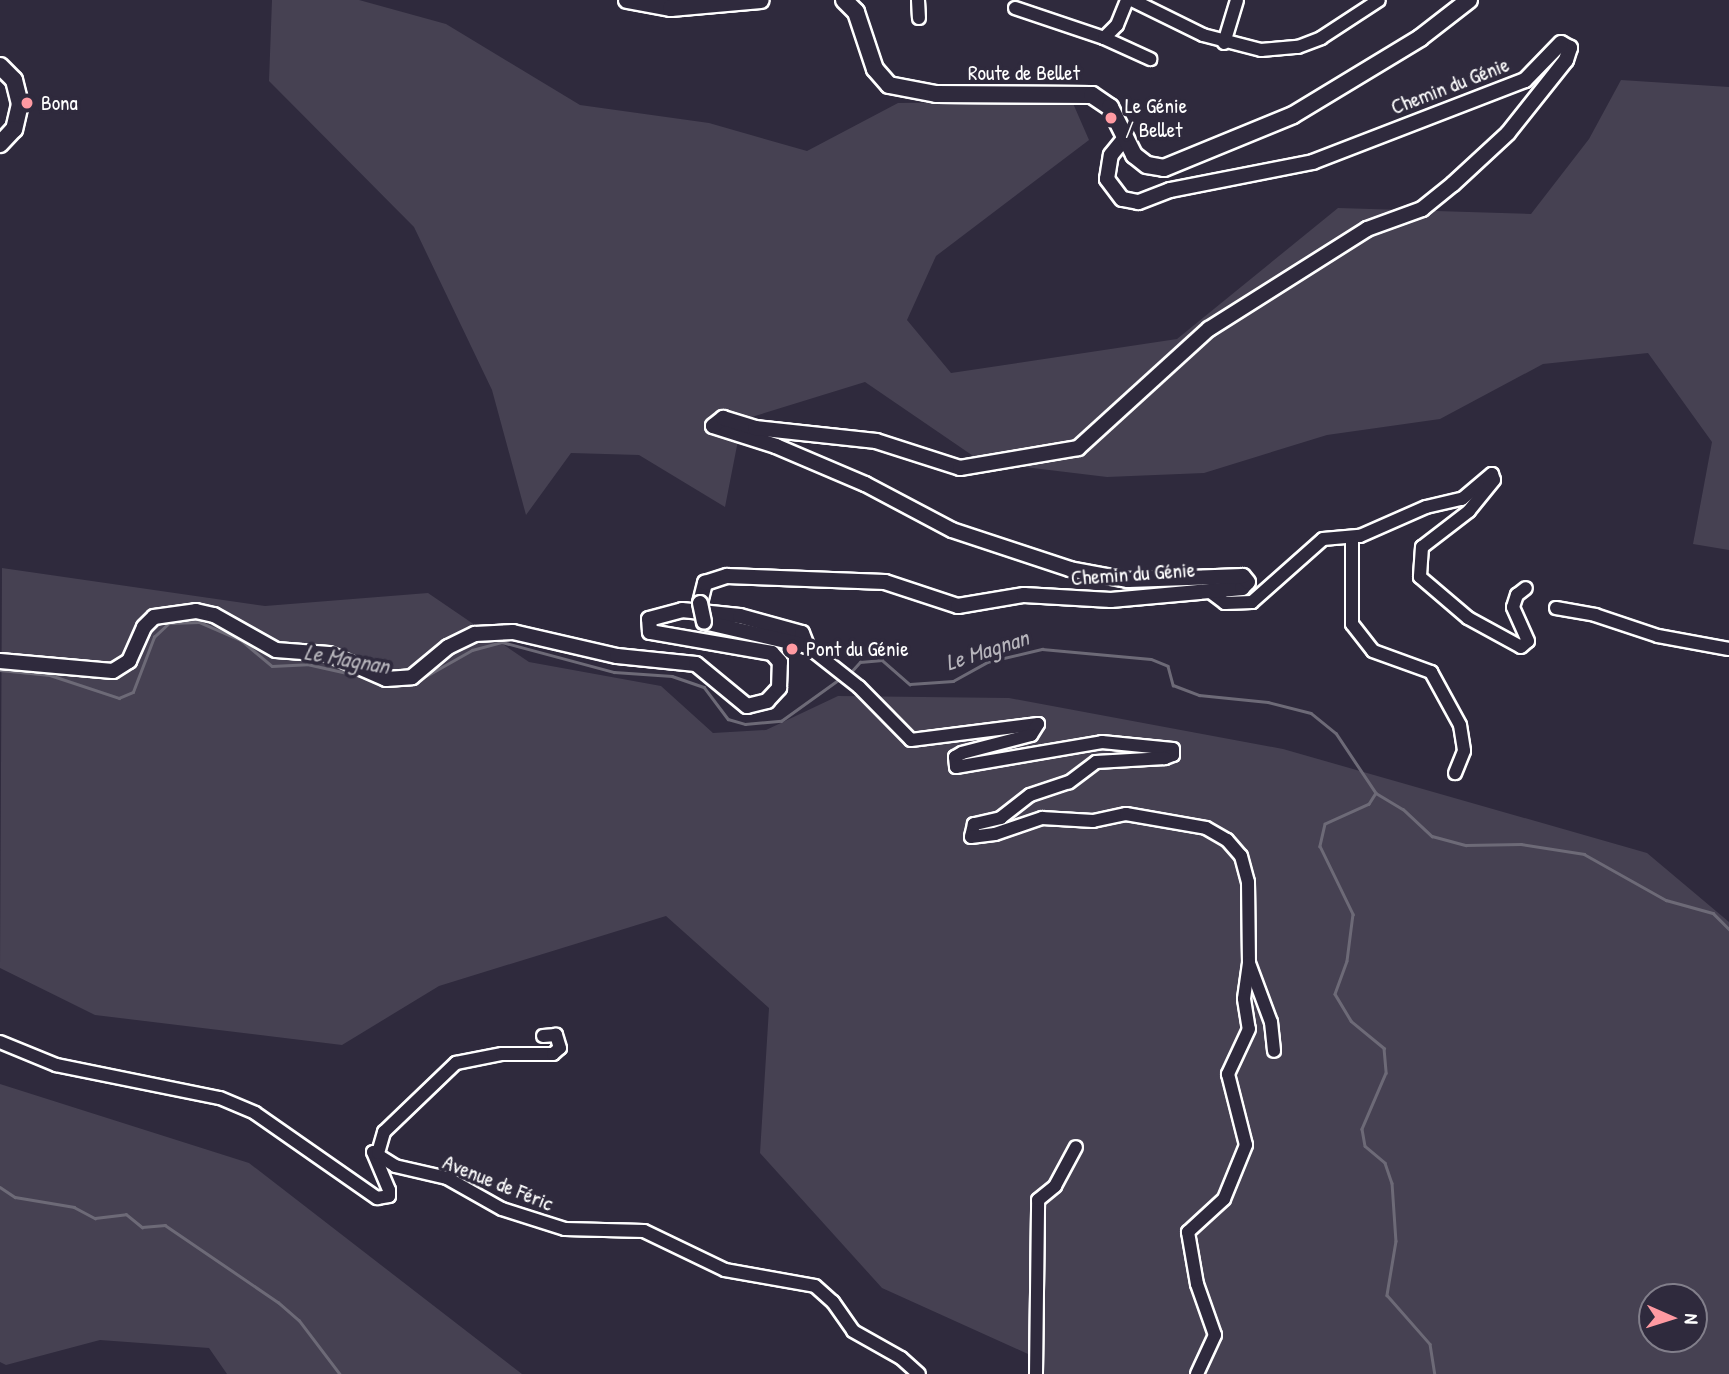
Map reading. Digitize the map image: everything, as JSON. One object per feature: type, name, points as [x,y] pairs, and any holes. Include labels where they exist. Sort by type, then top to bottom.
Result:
[{"type":"main road","points":[[627,0],[671,8],[761,0]]},
{"type":"main road","name":"Route de Bellet","points":[[844,0],[856,12],[875,69],[889,85],[936,94],[1091,95],[1110,107],[1123,140],[1147,165],[1164,168],[1185,163],[1293,115],[1420,38],[1469,0]]},
{"type":"main road","points":[[0,66],[14,80],[20,104],[14,128],[0,144]]},
{"type":"street","points":[[918,0],[919,18]]},
{"type":"street","points":[[1104,38],[1117,25],[1130,0],[1224,43],[1254,50],[1298,47],[1321,38],[1379,0]]},
{"type":"street","points":[[1224,43],[1237,0]]},
{"type":"street","points":[[1015,8],[1104,38],[1150,59]]},
{"type":"street","name":"Chemin du Génie","points":[[1123,140],[1111,155],[1107,179],[1116,194],[1138,202],[1170,190],[1313,162],[1525,80],[1561,43],[1570,48],[1566,60],[1508,133],[1422,209],[1367,229],[1209,329],[1079,448],[960,468],[876,441],[755,428],[723,418],[713,426],[776,446],[865,484],[951,530],[1070,569],[1128,580],[1243,576],[1248,582],[1235,591],[1084,600],[1024,595],[958,606],[938,603],[885,582],[727,576],[705,583],[701,603],[704,622],[807,646],[821,654],[859,687],[911,740],[1038,724],[1031,735],[962,753],[953,763],[961,768],[1004,755],[1102,743],[1171,747],[1171,757],[1096,762],[1069,782],[1030,795],[1001,818],[974,824],[969,832],[975,838],[1042,818],[1093,821],[1119,814],[1219,834],[1234,846],[1245,868],[1249,963],[1244,985],[1247,1040],[1228,1074],[1244,1128],[1243,1160],[1219,1206],[1188,1232],[1197,1284],[1215,1335],[1197,1374]]},
{"type":"street","points":[[1209,591],[1225,603],[1252,602],[1323,539],[1352,537],[1426,506],[1462,499],[1492,474],[1494,480],[1469,511],[1422,547],[1420,577],[1468,618],[1521,647],[1528,641],[1513,607],[1517,595],[1526,588]]},
{"type":"street","points":[[1352,537],[1352,624],[1373,651],[1431,672],[1460,725],[1464,751],[1455,774]]},
{"type":"street","points":[[1556,608],[1595,615],[1658,636],[1729,649]]},
{"type":"street","points":[[0,661],[113,671],[129,662],[144,627],[154,617],[195,611],[214,615],[276,650],[328,654],[386,679],[412,677],[448,648],[475,634],[513,632],[617,656],[696,664],[747,706],[767,701],[779,688],[780,663],[772,653],[650,632],[649,619],[682,610],[740,616],[802,633],[807,646]]},
{"type":"street","points":[[1249,963],[1271,1022],[1274,1051]]},
{"type":"street","points":[[0,1042],[56,1065],[220,1098],[255,1113],[384,1200],[389,1190],[372,1158],[373,1153],[378,1153],[384,1132],[456,1063],[502,1054],[543,1055],[560,1048],[556,1035],[543,1036]]},
{"type":"street","points":[[1036,1374],[1038,1200],[1055,1186],[1076,1147]]},
{"type":"street","name":"Avenue de Féric","points":[[378,1153],[395,1167],[447,1178],[502,1209],[565,1229],[644,1231],[725,1270],[815,1286],[833,1302],[853,1331],[901,1358],[919,1374]]},
{"type":"shaded area","points":[[272,0],[359,0],[446,24],[580,105],[709,123],[807,151],[898,103],[1072,101],[1089,140],[936,256],[907,320],[951,373],[1177,339],[1338,208],[1531,214],[1589,139],[1621,80],[1729,87],[1729,550],[1693,544],[1712,442],[1648,353],[1543,364],[1440,419],[1327,435],[1204,473],[1107,477],[982,462],[865,382],[742,420],[725,507],[639,455],[571,453],[526,515],[492,390],[414,227],[269,81]]},
{"type":"shaded area","points":[[2,568],[265,606],[428,593],[529,662],[661,686],[713,733],[766,730],[838,696],[1009,698],[1283,749],[1647,853],[1729,922],[1729,1374],[1031,1374],[1028,1354],[882,1288],[760,1153],[769,1008],[666,916],[439,986],[342,1045],[95,1015],[0,968]]},
{"type":"shaded area","points":[[0,1084],[249,1163],[522,1374],[227,1374],[209,1348],[100,1340],[6,1365],[0,1362]]},
{"type":"waterway","name":"Le Magnan","points":[[0,670],[50,675],[119,698],[133,692],[154,637],[169,623],[199,622],[241,640],[272,666],[307,664],[365,677]]},
{"type":"waterway","name":"Le Magnan","points":[[412,684],[472,650],[502,642],[614,672],[672,676],[704,687],[728,719],[745,724],[781,721],[841,678]]},
{"type":"waterway","name":"Le Magnan","points":[[850,673],[860,662],[882,660],[910,684],[953,681],[987,662],[1042,649],[1151,659],[1168,666],[1173,685],[1199,695],[1268,702],[1311,713],[1336,733],[1376,793],[1369,804],[1325,824],[1320,846],[1353,914],[1347,961],[1335,994],[1351,1021],[1384,1048],[1386,1073],[1362,1129],[1365,1146],[1385,1163],[1392,1183],[1396,1241],[1387,1295],[1430,1344],[1435,1374]]},
{"type":"waterway","points":[[1376,793],[1403,809],[1432,836],[1466,845],[1521,844],[1584,854],[1666,900],[1713,913],[1729,929]]},
{"type":"waterway","points":[[0,1187],[15,1197],[74,1207],[95,1218],[126,1214],[142,1227],[165,1225],[278,1302],[299,1320],[340,1374]]},
{"type":"place","name":"Bona","points":[[27,103]]},
{"type":"place","name":"Le Génie / Bellet","points":[[1111,118]]},
{"type":"place","name":"Pont du Génie","points":[[792,649]]}]
